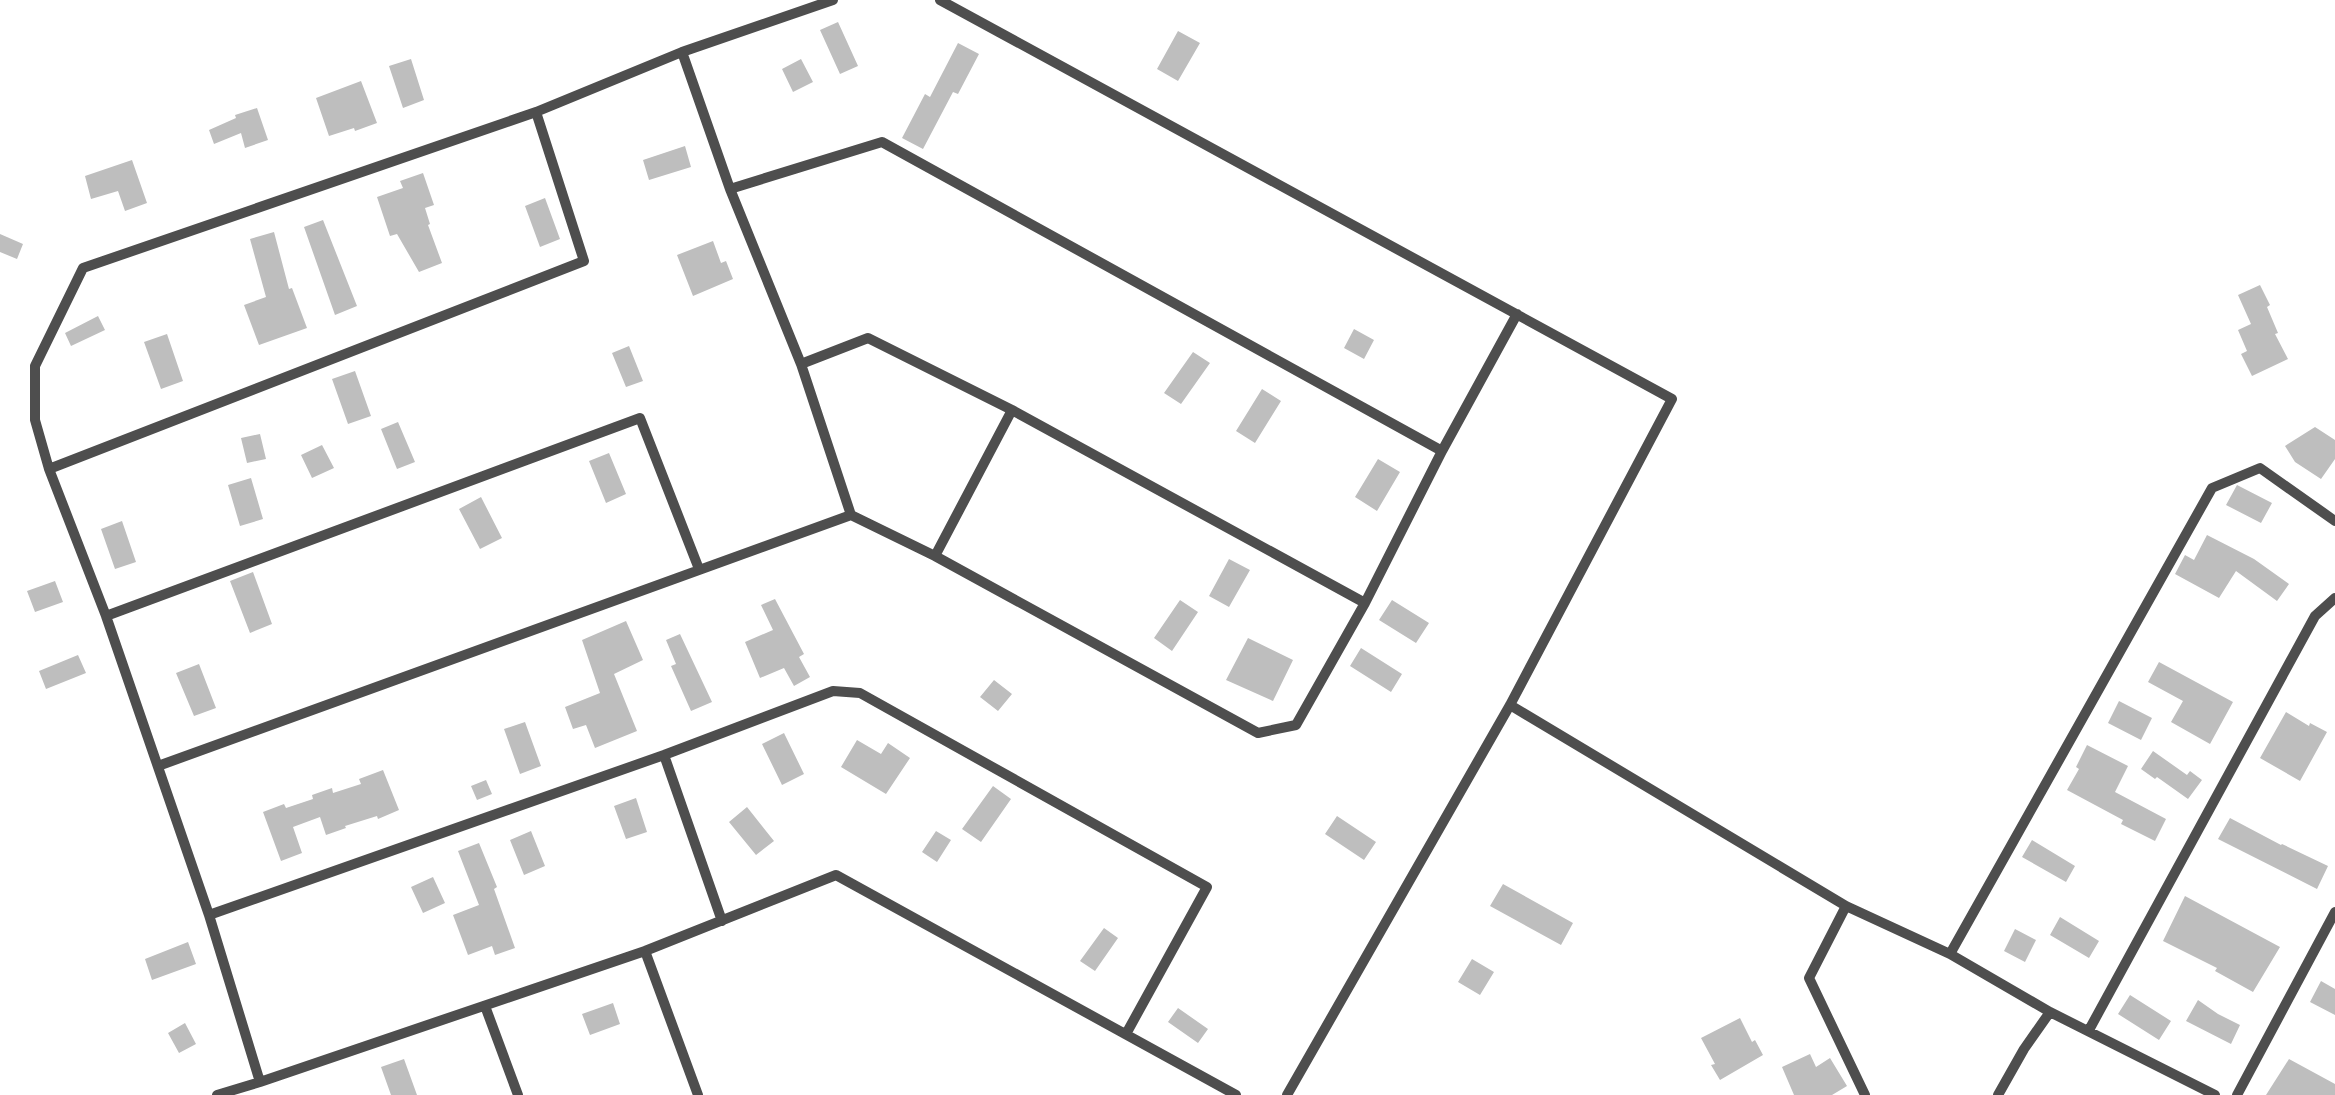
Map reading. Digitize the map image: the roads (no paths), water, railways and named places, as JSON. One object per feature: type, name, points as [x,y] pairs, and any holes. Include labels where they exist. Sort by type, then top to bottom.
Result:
[{"type":"street","points":[[260,1082],[210,916],[106,616],[48,469],[35,420],[35,366],[84,268],[536,112],[682,52],[832,0]]},
{"type":"street","points":[[940,0],[1672,398],[1510,705],[1287,1095]]},
{"type":"street","points":[[682,52],[730,190],[800,364],[851,515],[935,556],[1258,733],[1296,725],[1365,603],[1442,451],[1517,314]]},
{"type":"street","points":[[48,469],[584,261],[536,112]]},
{"type":"street","points":[[730,190],[882,142],[1442,451]]},
{"type":"street","points":[[800,364],[868,338],[1012,410],[1365,603]]},
{"type":"street","points":[[935,556],[1012,410]]},
{"type":"street","points":[[106,616],[640,418],[699,569]]},
{"type":"street","points":[[1950,954],[2212,488],[2260,468],[2335,521]]},
{"type":"street","points":[[158,766],[851,515]]},
{"type":"street","points":[[2088,1030],[2315,616],[2335,598]]},
{"type":"street","points":[[210,916],[664,755],[832,691],[860,693],[1207,887],[1126,1034]]},
{"type":"street","points":[[1510,705],[1846,906],[1950,954],[2050,1012],[2215,1095]]},
{"type":"street","points":[[664,755],[722,922]]},
{"type":"street","points":[[216,1095],[260,1082],[645,951],[722,922],[836,875],[1236,1095]]},
{"type":"street","points":[[1846,906],[1809,978],[1865,1095]]},
{"type":"street","points":[[2237,1095],[2335,912]]},
{"type":"street","points":[[645,951],[698,1095]]},
{"type":"street","points":[[484,1006],[518,1095]]},
{"type":"street","points":[[1998,1095],[2024,1049],[2050,1012]]}]
